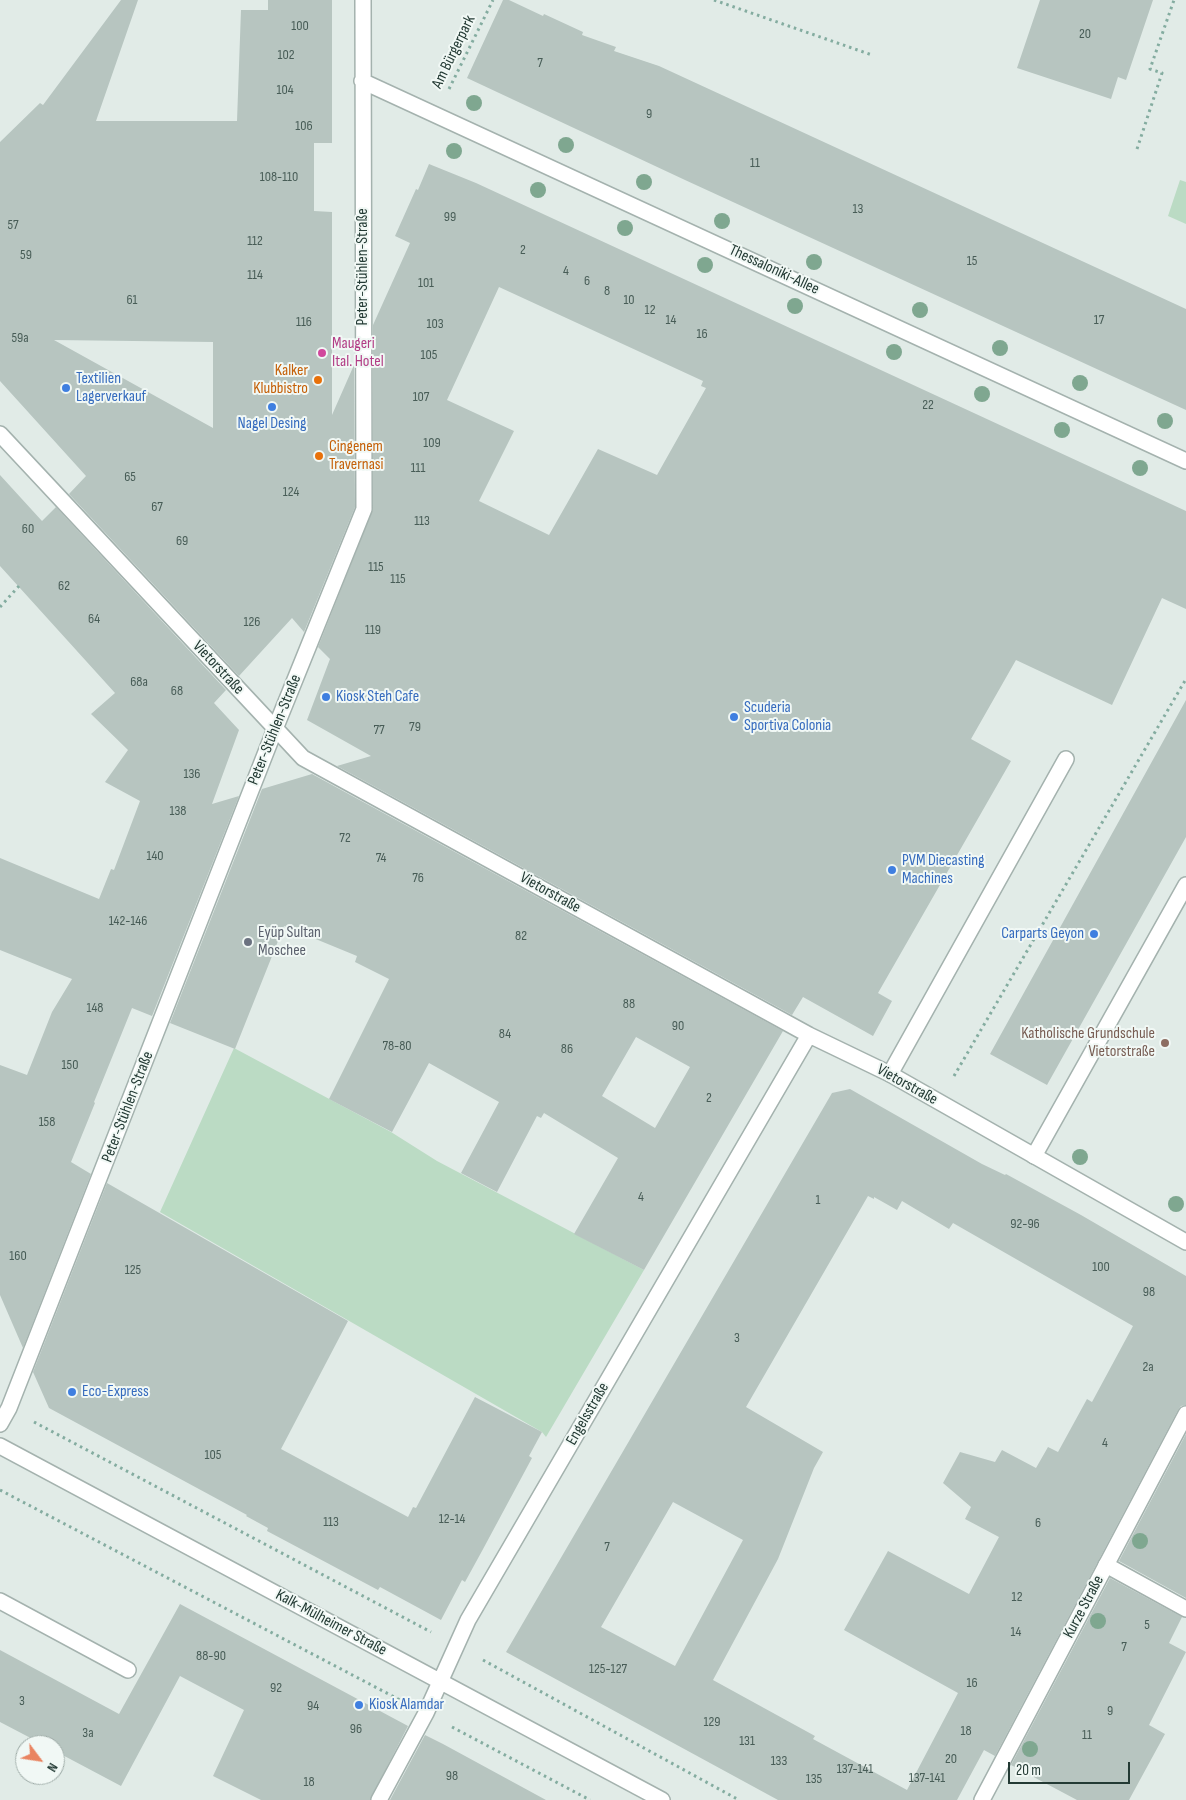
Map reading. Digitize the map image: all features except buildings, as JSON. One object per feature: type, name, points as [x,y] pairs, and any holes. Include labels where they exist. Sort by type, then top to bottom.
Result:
[{"type":"street","name":"Peter-Stühlen-Straße","points":[[0,1424],[9,1408],[275,729],[364,509],[363,0]]},
{"type":"street","name":"Thessaloniki-Allee","points":[[362,81],[1186,461]]},
{"type":"street","name":"Vietorstraße","points":[[0,434],[303,758],[809,1035],[890,1074],[1186,1242]]},
{"type":"street","points":[[890,1074],[1066,759]]},
{"type":"street","points":[[1034,1156],[1186,885]]},
{"type":"street","name":"Engelsstraße","points":[[379,1800],[426,1713],[455,1645],[472,1612],[809,1035]]},
{"type":"street","name":"Kurze Straße","points":[[982,1800],[1186,1414]]},
{"type":"street","name":"Kalk-Mülheimer Straße","points":[[0,1446],[662,1800]]},
{"type":"street","points":[[1106,1565],[1186,1609]]},
{"type":"street","points":[[0,1601],[128,1670]]},
{"type":"path","name":"Am Bürgerpark","points":[[437,114],[493,0]]},
{"type":"path","points":[[714,0],[872,55]]},
{"type":"path","points":[[1137,149],[1162,74],[1150,69],[1174,0]]},
{"type":"path","points":[[0,607],[19,586]]},
{"type":"path","points":[[938,1102],[1186,680]]},
{"type":"path","points":[[9,1408],[455,1645],[739,1800]]},
{"type":"path","points":[[0,1490],[590,1800]]},
{"type":"green space","points":[[1180,180],[1186,182],[1186,224],[1168,216]]},
{"type":"green space","points":[[234,1048],[391,1132],[437,1161],[644,1270],[546,1437],[542,1432],[160,1212]]},
{"type":"place","name":"Maugeri Ital. Hotel","points":[[322,353]]},
{"type":"place","name":"Kalker Klubbistro","points":[[318,380]]},
{"type":"place","name":"Textilien Lagerverkauf","points":[[66,388]]},
{"type":"place","name":"Nagel Desing","points":[[272,407]]},
{"type":"place","name":"Cingenem Travernasi","points":[[319,456]]},
{"type":"place","name":"Kiosk Steh Cafe","points":[[326,697]]},
{"type":"place","name":"Scuderia Sportiva Colonia","points":[[734,717]]},
{"type":"place","name":"PVM Diecasting Machines","points":[[892,870]]},
{"type":"place","name":"Carparts Geyon","points":[[1094,934]]},
{"type":"place","name":"Eyüp Sultan Moschee","points":[[248,942]]},
{"type":"place","name":"Katholische Grundschule Vietorstraße","points":[[1165,1043]]},
{"type":"place","name":"Eco-Express","points":[[72,1392]]},
{"type":"place","name":"Kiosk Alamdar","points":[[359,1705]]}]
